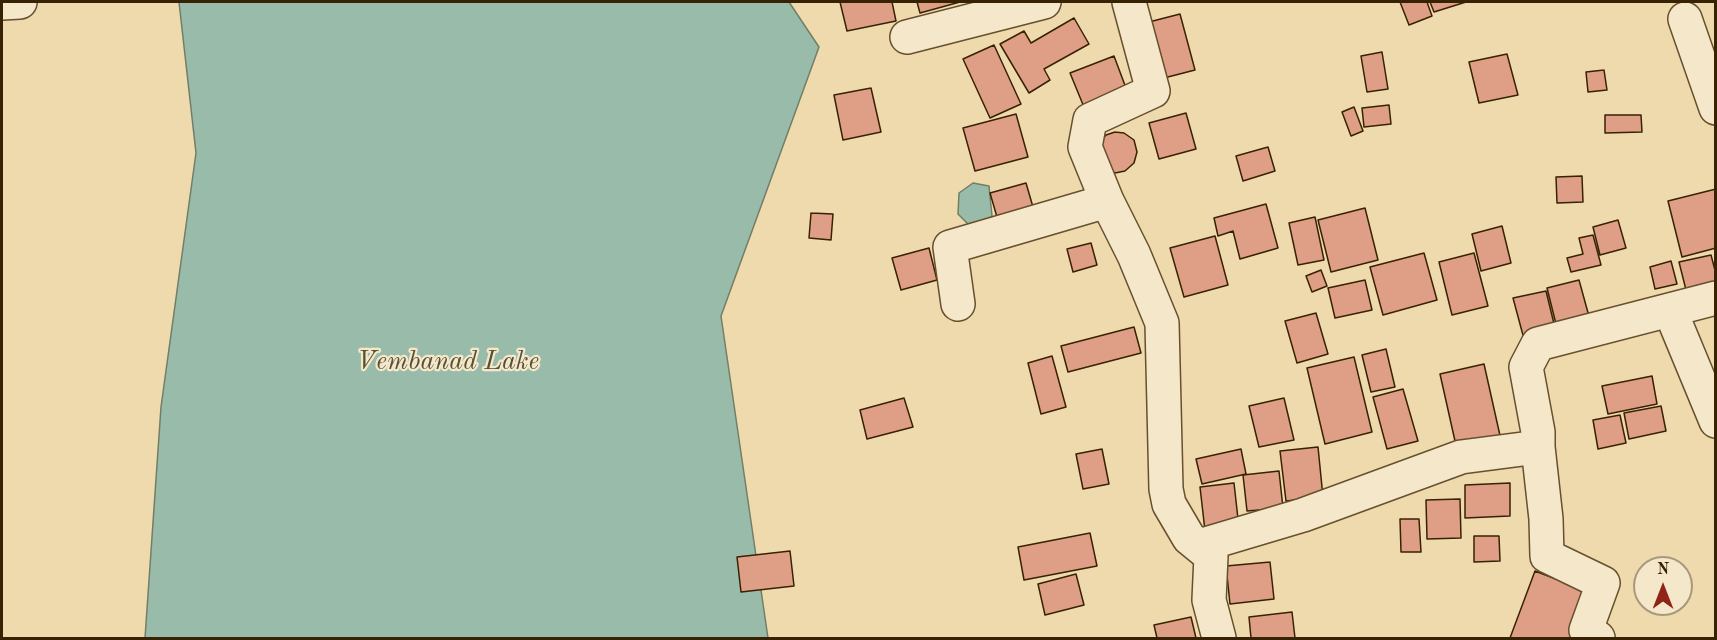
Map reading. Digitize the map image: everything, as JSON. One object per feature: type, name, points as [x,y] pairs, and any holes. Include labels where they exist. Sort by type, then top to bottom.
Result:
[{"type":"street","points":[[2,3],[20,2]]},
{"type":"street","points":[[907,37],[1044,2]]},
{"type":"street","points":[[1129,2],[1153,91],[1090,120],[1085,147],[1162,323],[1166,489],[1169,504],[1189,538],[1205,551],[1209,600],[1220,639]]},
{"type":"street","points":[[1685,19],[1716,108]]},
{"type":"street","points":[[958,304],[950,247],[1107,201]]},
{"type":"street","points":[[1598,639],[1586,630],[1603,584],[1546,556],[1546,519],[1538,432],[1526,367],[1538,344],[1716,298]]},
{"type":"street","points":[[1670,310],[1716,421]]},
{"type":"street","points":[[1205,551],[1461,457],[1538,447]]},
{"type":"water","name":"Vembanad Lake","points":[[179,2],[789,2],[819,47],[721,316],[768,638],[145,638],[161,407],[196,153]]},
{"type":"water","points":[[973,183],[989,186],[992,216],[973,229],[958,214],[959,193]]},
{"type":"building","points":[[840,2],[892,2],[896,21],[847,31]]},
{"type":"building","points":[[917,2],[960,2],[920,13]]},
{"type":"building","points":[[1400,2],[1427,2],[1432,16],[1409,25]]},
{"type":"building","points":[[1430,2],[1466,2],[1434,12]]},
{"type":"building","points":[[1180,14],[1195,70],[1164,78],[1149,22]]},
{"type":"building","points":[[1074,18],[1089,44],[1044,69],[1050,80],[1029,93],[1000,44],[1024,31],[1031,43]]},
{"type":"building","points":[[994,45],[1021,104],[990,118],[963,59]]},
{"type":"building","points":[[1382,52],[1388,89],[1367,92],[1361,56]]},
{"type":"building","points":[[1507,54],[1518,95],[1479,103],[1469,62]]},
{"type":"building","points":[[1114,56],[1129,96],[1086,112],[1070,73]]},
{"type":"building","points":[[1604,70],[1607,90],[1588,92],[1586,72]]},
{"type":"building","points":[[871,88],[881,132],[843,140],[834,95]]},
{"type":"building","points":[[1389,105],[1391,124],[1364,127],[1362,108]]},
{"type":"building","points":[[1354,107],[1363,131],[1351,136],[1342,112]]},
{"type":"building","points":[[1186,113],[1196,149],[1159,159],[1149,123]]},
{"type":"building","points":[[1016,114],[1028,157],[975,171],[963,128]]},
{"type":"building","points":[[1605,115],[1641,115],[1642,132],[1605,133]]},
{"type":"building","points":[[1115,132],[1124,133],[1134,140],[1137,152],[1134,163],[1125,171],[1115,173],[1105,169],[1099,143],[1106,135]]},
{"type":"building","points":[[1268,147],[1275,171],[1243,181],[1236,156]]},
{"type":"building","points":[[1582,176],[1583,202],[1557,203],[1556,177]]},
{"type":"building","points":[[1026,183],[1033,207],[997,217],[990,193]]},
{"type":"building","points":[[1716,189],[1716,248],[1682,257],[1668,201]]},
{"type":"building","points":[[1266,204],[1278,248],[1240,259],[1233,231],[1218,236],[1214,218]]},
{"type":"building","points":[[1365,208],[1378,260],[1331,272],[1318,220]]},
{"type":"building","points":[[811,213],[833,214],[831,240],[809,238]]},
{"type":"building","points":[[1315,217],[1324,260],[1298,265],[1289,223]]},
{"type":"building","points":[[1618,220],[1626,248],[1600,255],[1593,227]]},
{"type":"building","points":[[1502,226],[1511,263],[1481,271],[1472,234]]},
{"type":"building","points":[[1593,235],[1601,265],[1571,272],[1567,258],[1583,254],[1579,238]]},
{"type":"building","points":[[1215,236],[1228,285],[1184,297],[1170,248]]},
{"type":"building","points":[[1091,243],[1097,265],[1073,272],[1067,249]]},
{"type":"building","points":[[929,248],[937,280],[901,290],[892,258]]},
{"type":"building","points":[[1424,253],[1437,300],[1383,315],[1370,267]]},
{"type":"building","points":[[1474,253],[1488,306],[1452,315],[1439,262]]},
{"type":"building","points":[[1711,255],[1716,283],[1686,290],[1679,262]]},
{"type":"building","points":[[1671,261],[1677,284],[1655,289],[1650,267]]},
{"type":"building","points":[[1321,270],[1327,286],[1312,292],[1306,276]]},
{"type":"building","points":[[1365,280],[1372,310],[1335,318],[1328,288]]},
{"type":"building","points":[[1579,280],[1590,320],[1557,328],[1547,288]]},
{"type":"building","points":[[1546,291],[1556,332],[1524,339],[1513,298]]},
{"type":"building","points":[[1316,313],[1328,354],[1297,363],[1285,321]]},
{"type":"building","points":[[1134,327],[1141,353],[1068,372],[1061,346]]},
{"type":"building","points":[[1386,349],[1395,387],[1371,392],[1362,355]]},
{"type":"building","points":[[1052,356],[1066,407],[1041,414],[1028,363]]},
{"type":"building","points":[[1354,357],[1372,432],[1325,444],[1307,368]]},
{"type":"building","points":[[1484,364],[1501,440],[1457,450],[1440,374]]},
{"type":"building","points":[[1652,376],[1657,404],[1608,414],[1602,386]]},
{"type":"building","points":[[1403,389],[1418,441],[1387,449],[1373,397]]},
{"type":"building","points":[[904,398],[913,427],[867,439],[860,410]]},
{"type":"building","points":[[1284,398],[1294,440],[1259,447],[1249,406]]},
{"type":"building","points":[[1661,406],[1666,431],[1629,439],[1624,413]]},
{"type":"building","points":[[1620,415],[1626,443],[1598,449],[1593,420]]},
{"type":"building","points":[[1318,447],[1323,497],[1286,501],[1280,451]]},
{"type":"building","points":[[1102,449],[1109,484],[1083,489],[1076,454]]},
{"type":"building","points":[[1241,449],[1246,474],[1202,484],[1196,459]]},
{"type":"building","points":[[1279,471],[1283,508],[1247,511],[1243,475]]},
{"type":"building","points":[[1234,483],[1239,528],[1205,531],[1200,487]]},
{"type":"building","points":[[1510,483],[1510,516],[1465,518],[1465,485]]},
{"type":"building","points":[[1460,499],[1461,538],[1427,539],[1426,500]]},
{"type":"building","points":[[1400,519],[1419,519],[1421,552],[1401,552]]},
{"type":"building","points":[[1090,533],[1097,566],[1024,580],[1018,547]]},
{"type":"building","points":[[1474,536],[1499,536],[1500,561],[1474,562]]},
{"type":"building","points":[[790,551],[794,586],[741,592],[737,557]]},
{"type":"building","points":[[1270,562],[1274,599],[1230,604],[1226,566]]},
{"type":"building","points":[[1535,571],[1590,592],[1582,638],[1510,638]]},
{"type":"building","points":[[1076,574],[1084,605],[1045,615],[1038,584]]},
{"type":"building","points":[[1292,612],[1295,638],[1251,638],[1249,617]]},
{"type":"building","points":[[1191,617],[1196,638],[1157,638],[1154,625]]}]
